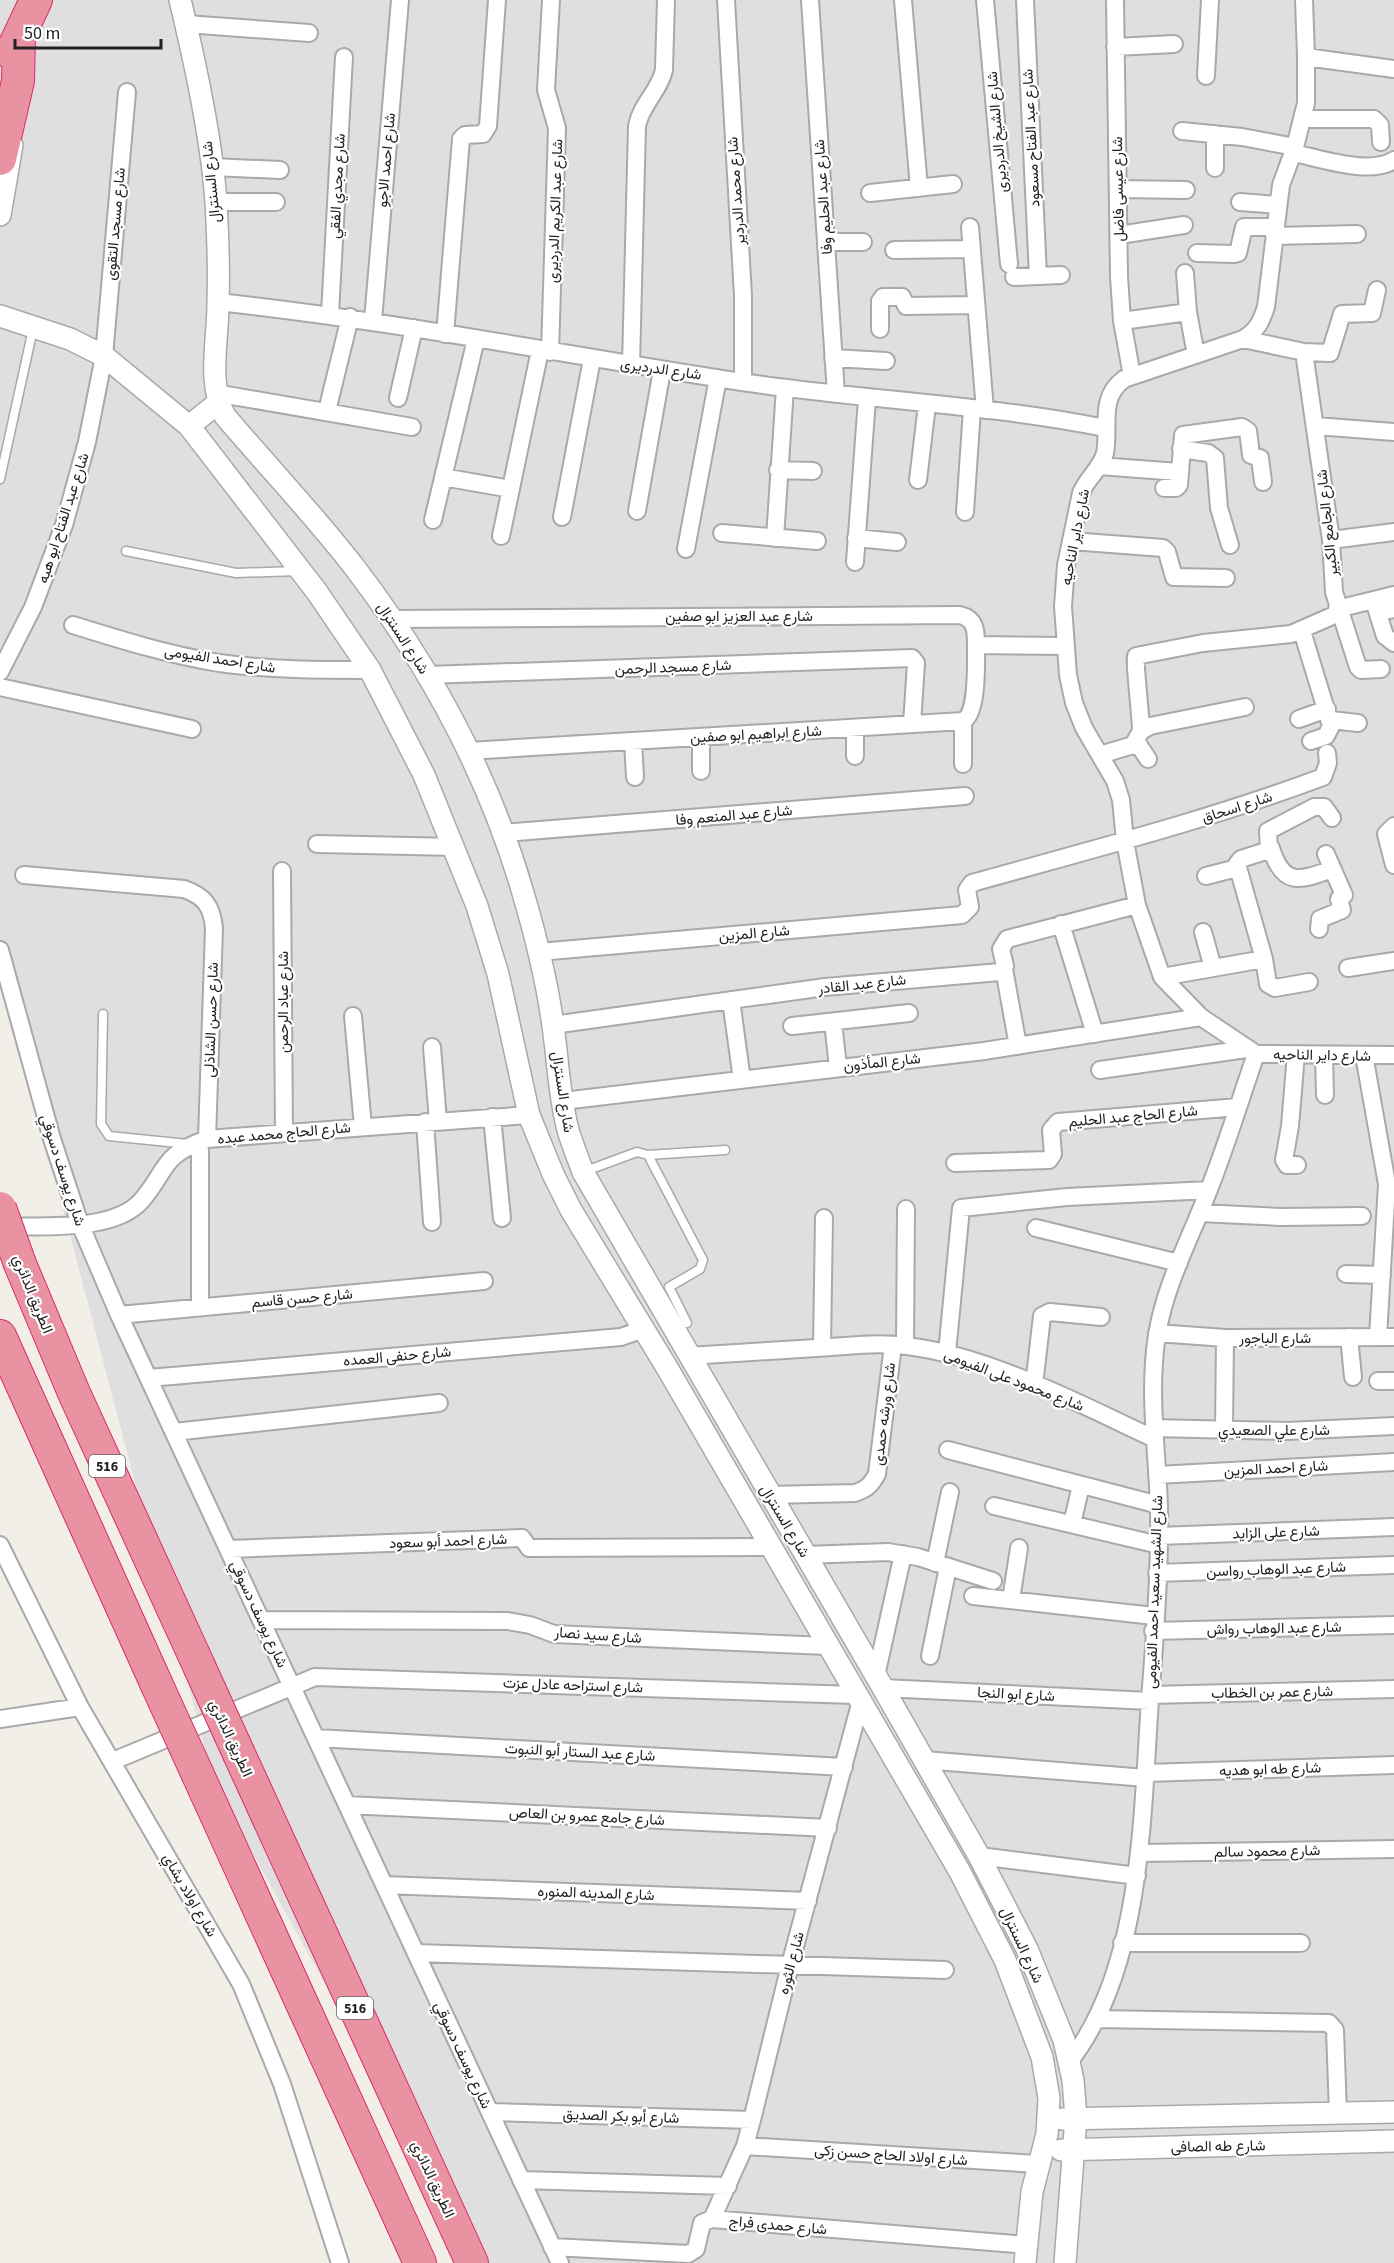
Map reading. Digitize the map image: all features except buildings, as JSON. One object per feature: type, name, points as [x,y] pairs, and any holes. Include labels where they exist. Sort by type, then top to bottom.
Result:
[{"type":"highway","points":[[0,76],[36,0]]},
{"type":"highway","points":[[0,159],[18,81],[19,36]]},
{"type":"highway","name":"الطريق الدائري","points":[[0,1208],[20,1264],[74,1393],[472,2263]]},
{"type":"highway","points":[[0,1336],[420,2263]]},
{"type":"street","points":[[0,215],[28,58],[49,0]]},
{"type":"street","name":"شارع السنترال","points":[[180,0],[212,167],[216,202],[217,398],[225,416],[354,567],[392,619],[428,675],[468,751],[503,833],[539,952],[553,1025],[567,1129],[583,1172],[688,1356],[880,1682],[979,1856],[1027,1949],[1056,2020],[1069,2061],[1076,2118],[1065,2263]]},
{"type":"street","name":"شارع احمد الاجو","points":[[373,321],[400,0]]},
{"type":"street","points":[[445,333],[461,139],[465,135],[483,134],[488,126],[496,0]]},
{"type":"street","name":"شارع عبد الكريم الدرديرى","points":[[501,536],[545,351],[557,128],[546,90],[551,0]]},
{"type":"street","points":[[631,365],[637,126],[639,114],[661,81],[664,70],[666,0]]},
{"type":"street","name":"شارع محمد الدردير","points":[[726,0],[743,296],[743,382]]},
{"type":"street","name":"شارع عبد الحليم وفا","points":[[810,0],[836,394]]},
{"type":"street","points":[[903,0],[919,188]]},
{"type":"street","name":"شارع الشيخ الدرديرى","points":[[985,0],[1011,270],[1038,276]]},
{"type":"street","name":"شارع عبد الفتاح مسعود","points":[[1025,0],[1038,276]]},
{"type":"street","name":"شارع عيسى فاضل","points":[[1115,0],[1122,321],[1132,376]]},
{"type":"street","points":[[1206,76],[1210,0]]},
{"type":"street","points":[[1243,339],[1254,333],[1266,307],[1278,205],[1303,119],[1307,80],[1304,0]]},
{"type":"street","points":[[186,24],[309,33]]},
{"type":"street","points":[[1116,47],[1174,44]]},
{"type":"street","name":"شارع مجدي الفقي","points":[[330,314],[344,57]]},
{"type":"street","points":[[1306,57],[1394,69]]},
{"type":"street","name":"شارع مسجد التقوى","points":[[104,356],[127,92]]},
{"type":"street","points":[[1303,119],[1374,119],[1380,125],[1381,142]]},
{"type":"street","points":[[1182,131],[1215,134],[1365,167],[1386,165],[1394,160]]},
{"type":"street","points":[[1215,134],[1215,168]]},
{"type":"street","points":[[212,167],[280,170]]},
{"type":"street","points":[[870,193],[953,184]]},
{"type":"street","points":[[1118,189],[1186,190]]},
{"type":"street","points":[[216,202],[276,201]]},
{"type":"street","points":[[1240,202],[1278,205]]},
{"type":"street","points":[[1119,235],[1184,225]]},
{"type":"street","points":[[965,512],[978,409],[976,305],[970,227]]},
{"type":"street","points":[[1197,253],[1238,253],[1244,227],[1275,232],[1357,234]]},
{"type":"street","points":[[826,242],[863,242]]},
{"type":"street","points":[[894,250],[972,249]]},
{"type":"street","points":[[1185,273],[1188,312],[1196,355]]},
{"type":"street","points":[[1038,276],[1061,275]]},
{"type":"street","points":[[1243,339],[1304,352],[1330,353],[1342,314],[1372,313],[1377,290]]},
{"type":"street","points":[[880,329],[880,301],[883,297],[902,297],[906,306],[976,305]]},
{"type":"street","name":"شارع الدرديرى","points":[[218,302],[350,317],[592,359],[785,388],[867,399],[978,409],[1105,428]]},
{"type":"street","points":[[1122,321],[1188,312]]},
{"type":"street","name":"شارع السنترال","points":[[0,316],[33,325],[104,356],[189,426],[300,571],[370,670],[424,775],[477,906],[498,974],[529,1114],[537,1137],[571,1210],[644,1329],[960,1872],[1005,1960],[1042,2057],[1049,2098],[1048,2119],[1032,2192],[1026,2254]]},
{"type":"street","points":[[327,411],[350,317]]},
{"type":"street","points":[[398,398],[414,328]]},
{"type":"street","points":[[433,520],[476,339]]},
{"type":"street","name":"شارع داير الناحيه","points":[[1243,339],[1132,376],[1118,384],[1109,397],[1105,428],[1106,444],[1099,466],[1085,484],[1071,541],[1063,606],[1064,646],[1074,703],[1115,781],[1121,800],[1125,841],[1137,905],[1162,977],[1201,1017],[1251,1051],[1324,1055],[1394,1055]]},
{"type":"street","name":"شارع الجامع الكبير","points":[[1304,352],[1331,540],[1332,576],[1338,611],[1358,667],[1361,670],[1381,669]]},
{"type":"street","name":"شارع عبد الفتاح ابو هبه","points":[[0,672],[33,607],[64,525],[87,442],[104,356]]},
{"type":"street","points":[[833,358],[886,361]]},
{"type":"street","points":[[562,517],[592,359]]},
{"type":"street","points":[[637,511],[662,370]]},
{"type":"street","points":[[686,549],[718,378]]},
{"type":"street","points":[[775,538],[785,388]]},
{"type":"street","points":[[189,426],[217,398],[327,411],[412,427]]},
{"type":"street","points":[[855,562],[867,399]]},
{"type":"street","points":[[918,480],[927,405]]},
{"type":"street","points":[[1316,426],[1394,432]]},
{"type":"street","points":[[1164,488],[1178,487],[1181,438],[1186,433],[1244,427],[1248,430],[1251,455],[1260,458],[1263,482]]},
{"type":"street","points":[[1180,449],[1208,453],[1215,458],[1219,508],[1230,545]]},
{"type":"street","points":[[1099,466],[1179,472]]},
{"type":"street","points":[[778,470],[813,471]]},
{"type":"street","points":[[443,477],[511,489]]},
{"type":"street","points":[[1331,540],[1394,532]]},
{"type":"street","points":[[722,533],[817,541]]},
{"type":"street","points":[[856,538],[897,542]]},
{"type":"street","points":[[1071,541],[1162,548],[1167,552],[1174,577],[1226,578]]},
{"type":"street","points":[[1148,759],[1138,736],[1139,687],[1133,663],[1136,656],[1203,643],[1279,636],[1302,631],[1338,611],[1382,608],[1394,595]]},
{"type":"street","points":[[1382,608],[1385,636],[1394,643]]},
{"type":"street","name":"شارع عبد العزيز ابو صفين","points":[[392,619],[960,615],[972,622],[976,628],[976,645]]},
{"type":"street","name":"شارع احمد الفيومى","points":[[73,625],[145,648],[219,663],[295,670],[370,670]]},
{"type":"street","points":[[1302,631],[1329,715],[1330,731],[1326,736],[1311,741]]},
{"type":"street","points":[[963,764],[963,721],[968,719],[973,710],[976,645],[1064,646]]},
{"type":"street","name":"شارع مسجد الرحمن","points":[[428,675],[912,658],[916,663],[912,724]]},
{"type":"street","points":[[0,687],[192,729]]},
{"type":"street","points":[[1100,755],[1133,745],[1138,736],[1150,726],[1245,707]]},
{"type":"street","points":[[1299,719],[1329,715],[1358,723]]},
{"type":"street","name":"شارع ابراهيم ابو صفين","points":[[468,751],[963,721]]},
{"type":"street","points":[[855,728],[855,756]]},
{"type":"street","points":[[700,737],[701,771]]},
{"type":"street","points":[[633,741],[636,777]]},
{"type":"street","name":"شارع اسحاق","points":[[1125,841],[1224,813],[1323,777],[1328,764],[1327,753]]},
{"type":"street","name":"شارع عبد المنعم وفا","points":[[503,833],[965,796]]},
{"type":"street","points":[[1319,929],[1320,920],[1342,910],[1339,899],[1344,896],[1329,862],[1307,878],[1290,877],[1276,864],[1268,831],[1314,807],[1324,807],[1332,818]]},
{"type":"street","points":[[1394,826],[1386,834],[1386,840],[1394,865]]},
{"type":"street","name":"شارع المزين","points":[[539,952],[962,915],[968,911],[967,890],[972,883],[1125,841]]},
{"type":"street","points":[[317,844],[455,847]]},
{"type":"street","points":[[1271,848],[1241,859],[1237,868],[1264,959],[1268,984],[1272,988],[1309,982]]},
{"type":"street","points":[[1206,876],[1237,868]]},
{"type":"street","name":"شارع عباد الرحمن","points":[[282,871],[284,1133]]},
{"type":"street","name":"شارع حسن الشاذلى","points":[[24,875],[184,889],[197,894],[207,902],[213,914],[199,1142],[200,1307]]},
{"type":"street","points":[[1018,1046],[1001,949],[1006,939],[1137,905]]},
{"type":"street","points":[[1061,924],[1095,1034]]},
{"type":"street","points":[[1203,932],[1214,968]]},
{"type":"street","name":"شارع يوسف دسوقي","points":[[0,950],[29,1063],[80,1224],[119,1315],[560,2263]]},
{"type":"street","points":[[1162,977],[1264,959]]},
{"type":"street","points":[[1348,968],[1394,961]]},
{"type":"street","name":"شارع عبد القادر","points":[[553,1025],[731,1000],[918,977],[995,972],[1004,969]]},
{"type":"street","points":[[731,1000],[742,1080]]},
{"type":"street","points":[[792,1026],[909,1013]]},
{"type":"street","points":[[353,1016],[363,1127]]},
{"type":"street","name":"شارع المأذون","points":[[562,1101],[1018,1046],[1201,1017]]},
{"type":"street","points":[[832,1022],[838,1067]]},
{"type":"street","points":[[432,1047],[432,1222]]},
{"type":"street","points":[[1100,1070],[1251,1051]]},
{"type":"street","name":"شارع الشهيد سعيد احمد الفيومى","points":[[1069,2061],[1097,2019],[1122,1943],[1140,1853],[1159,1540],[1152,1380],[1157,1333],[1179,1263],[1209,1190],[1238,1107],[1251,1051]]},
{"type":"street","points":[[1296,1054],[1292,1107],[1284,1160],[1287,1165],[1296,1165]]},
{"type":"street","points":[[1324,1055],[1325,1095]]},
{"type":"street","points":[[1364,1055],[1391,1198],[1382,1275],[1386,1337]]},
{"type":"street","name":"شارع الحاج عبد الحليم","points":[[955,1163],[1049,1160],[1053,1154],[1052,1126],[1058,1122],[1238,1107]]},
{"type":"street","name":"شارع الحاج محمد عبده","points":[[199,1142],[529,1114]]},
{"type":"street","points":[[492,1117],[502,1218]]},
{"type":"street","points":[[537,1137],[567,1129]]},
{"type":"street","points":[[0,1227],[96,1223],[128,1211],[142,1201],[165,1163],[199,1142]]},
{"type":"street","points":[[946,1353],[958,1214],[965,1206],[1066,1197],[1209,1190]]},
{"type":"street","points":[[899,1345],[906,1209]]},
{"type":"street","points":[[1200,1213],[1281,1217],[1362,1216]]},
{"type":"street","points":[[822,1347],[824,1218]]},
{"type":"street","points":[[1036,1228],[1179,1263]]},
{"type":"street","points":[[1346,1274],[1382,1275]]},
{"type":"street","name":"شارع حسن قاسم","points":[[119,1315],[484,1281]]},
{"type":"street","points":[[1034,1385],[1042,1316],[1050,1312],[1101,1317]]},
{"type":"street","name":"شارع حنفى العمده","points":[[149,1378],[621,1337],[644,1329]]},
{"type":"street","name":"شارع الباجور","points":[[1157,1333],[1225,1338],[1386,1337]]},
{"type":"street","points":[[1349,1337],[1353,1377]]},
{"type":"street","points":[[1224,1430],[1225,1338]]},
{"type":"street","name":"شارع محمود على الفيومى","points":[[688,1356],[822,1347],[899,1345],[946,1353],[1034,1385],[1154,1434]]},
{"type":"street","name":"شارع ورشه حمدى","points":[[770,1495],[855,1493],[867,1489],[872,1484],[877,1474],[899,1345]]},
{"type":"street","points":[[174,1432],[439,1403]]},
{"type":"street","name":"شارع علي الصعيدي","points":[[1154,1434],[1394,1426]]},
{"type":"street","points":[[948,1450],[1159,1505]]},
{"type":"street","name":"شارع احمد المزين","points":[[1157,1475],[1394,1462]]},
{"type":"street","points":[[1072,1524],[1082,1485]]},
{"type":"street","points":[[930,1656],[950,1492]]},
{"type":"street","name":"شارع على الزايد","points":[[994,1506],[1072,1524],[1159,1540],[1394,1527]]},
{"type":"street","name":"شارع احمد أبو سعود","points":[[228,1549],[522,1538],[529,1548],[771,1547]]},
{"type":"street","name":"شارع اولاد بشاي","points":[[0,1545],[80,1707],[113,1761],[250,2005],[282,2084],[340,2263]]},
{"type":"street","points":[[1011,1600],[1020,1548]]},
{"type":"street","points":[[805,1555],[888,1552],[903,1554],[993,1581]]},
{"type":"street","points":[[880,1682],[903,1554]]},
{"type":"street","name":"شارع عبد الوهاب رواسن","points":[[1157,1573],[1394,1565]]},
{"type":"street","name":"شارع عبد الوهاب رواش","points":[[973,1596],[1011,1600],[1154,1624],[1394,1625]]},
{"type":"street","name":"شارع سيد نصار","points":[[261,1620],[508,1621],[530,1625],[554,1634],[828,1646]]},
{"type":"street","name":"شارع استراحه عادل عزت","points":[[113,1761],[315,1677],[327,1676],[858,1700]]},
{"type":"street","name":"شارع ابو النجا","points":[[880,1682],[1150,1698]]},
{"type":"street","name":"شارع عمر بن الخطاب","points":[[1150,1698],[1394,1689]]},
{"type":"street","name":"شارع الثوره","points":[[712,2219],[745,2146],[790,1965],[844,1767],[858,1700]]},
{"type":"street","points":[[0,1719],[80,1707]]},
{"type":"street","name":"شارع عبد الستار أبو النبوت","points":[[316,1738],[844,1767]]},
{"type":"street","name":"شارع طه ابو هديه","points":[[924,1760],[1146,1775],[1394,1765]]},
{"type":"street","name":"شارع جامع عمرو بن العاص","points":[[347,1805],[828,1828]]},
{"type":"street","name":"شارع محمود سالم","points":[[1140,1853],[1394,1849]]},
{"type":"street","points":[[979,1856],[1137,1876]]},
{"type":"street","name":"شارع المدينه المنوره","points":[[384,1885],[808,1901]]},
{"type":"street","points":[[1122,1943],[1301,1943]]},
{"type":"street","points":[[416,1953],[945,1970]]},
{"type":"street","points":[[1097,2019],[1324,2023],[1333,2026],[1338,2113]]},
{"type":"street","name":"شارع أبو بكر الصديق","points":[[490,2112],[752,2120]]},
{"type":"street","name":"شارع طه الصافى","points":[[1048,2119],[1394,2112]]},
{"type":"street","name":"شارع طه الصافى","points":[[1040,2157],[1075,2150],[1394,2141]]},
{"type":"street","name":"شارع اولاد الحاج حسن زكى","points":[[745,2146],[1040,2157]]},
{"type":"street","points":[[521,2180],[728,2186]]},
{"type":"street","name":"شارع حمدى فراج","points":[[552,2247],[688,2254],[696,2248],[702,2223],[712,2219],[1026,2254]]},
{"type":"lane","points":[[0,479],[33,325]]},
{"type":"lane","points":[[126,551],[236,573],[300,571]]},
{"type":"lane","points":[[103,1014],[101,1124],[109,1136],[199,1142]]},
{"type":"lane","points":[[583,1172],[637,1152],[648,1155],[725,1150]]},
{"type":"lane","points":[[648,1155],[704,1263],[700,1269],[669,1287],[687,1323]]},
{"type":"shaded area","points":[[0,0],[1394,0],[1394,2263],[479,2263],[214,1783],[0,969]]}]
